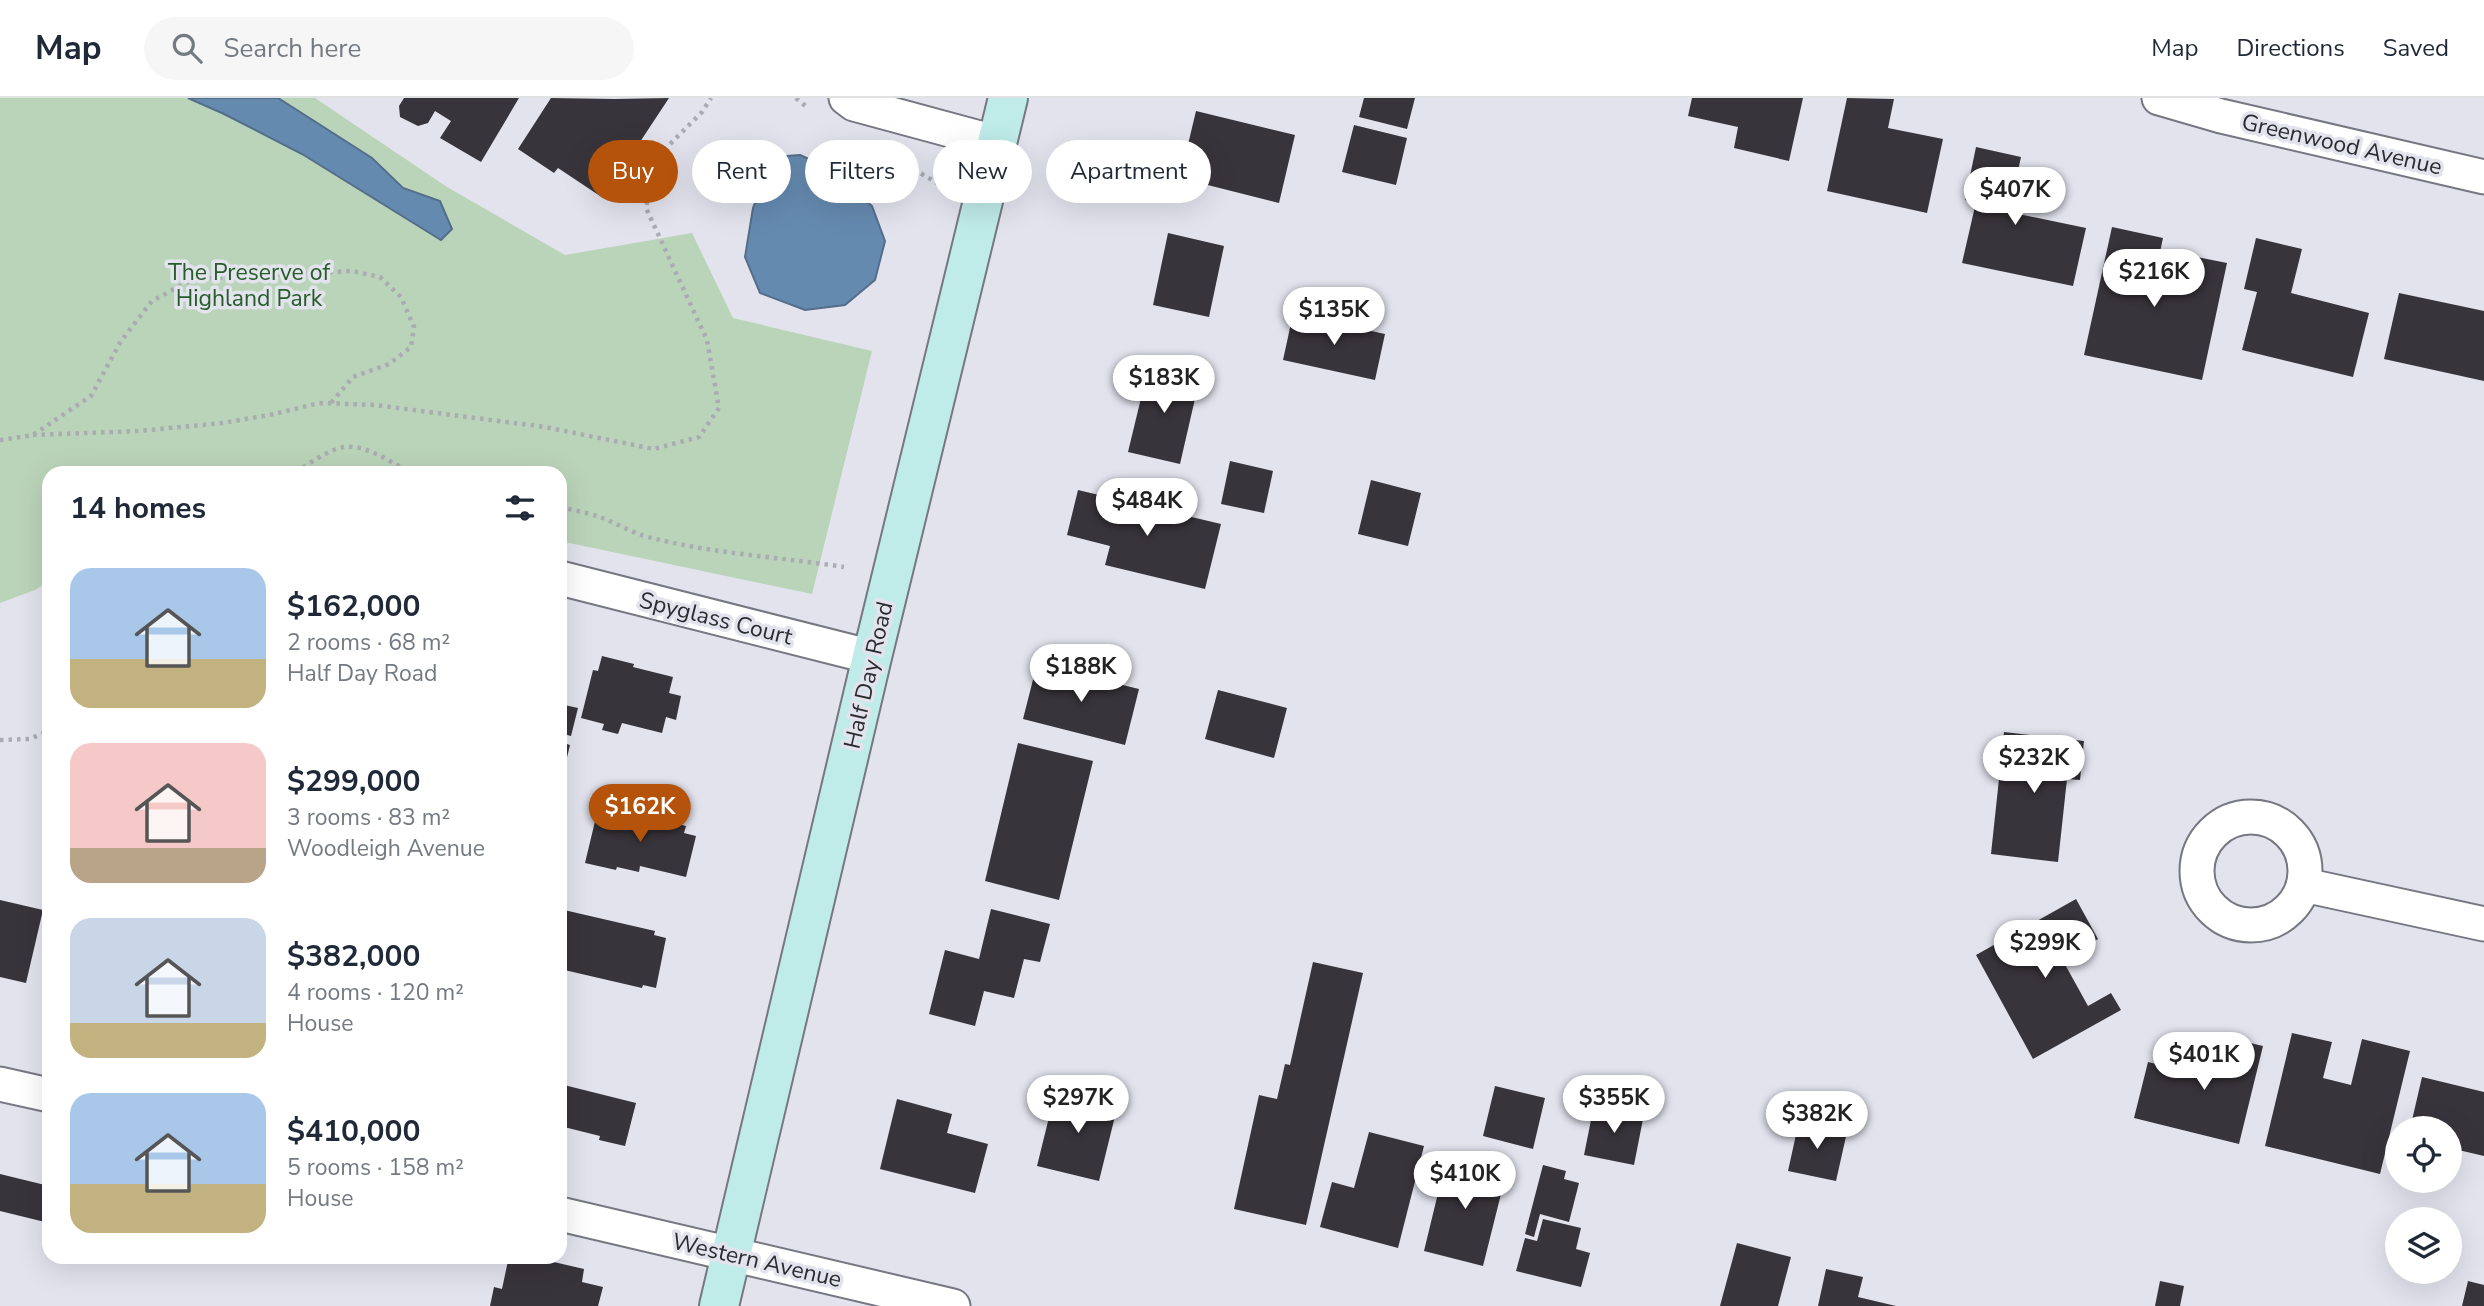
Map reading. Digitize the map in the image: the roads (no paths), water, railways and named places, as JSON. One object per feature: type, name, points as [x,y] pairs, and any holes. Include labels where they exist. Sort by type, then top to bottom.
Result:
[{"type":"main road","name":"Half Day Road","points":[[999,140],[1008,98]]},
{"type":"main road","name":"Half Day Road","points":[[719,1306],[872,657],[983,203]]},
{"type":"street","points":[[846,98],[854,104],[987,140]]},
{"type":"street","name":"Greenwood Avenue","points":[[2160,98],[2221,117],[2484,177]]},
{"type":"street","name":"Spyglass Court","points":[[567,580],[872,657]]},
{"type":"street","points":[[2304,885],[2484,924]]},
{"type":"street","points":[[0,1084],[42,1093]]},
{"type":"street","name":"Western Avenue","points":[[567,1216],[953,1306]]},
{"type":"water","points":[[188,98],[278,98],[372,158],[403,188],[440,201],[452,229],[441,240],[302,154]]},
{"type":"water","points":[[791,156],[805,157],[805,203],[869,203],[885,241],[875,280],[845,305],[805,310],[760,293],[745,257],[755,203],[791,203]]},
{"type":"park label","name":"The Preserve of Highland Park","points":[[249,285]]}]
